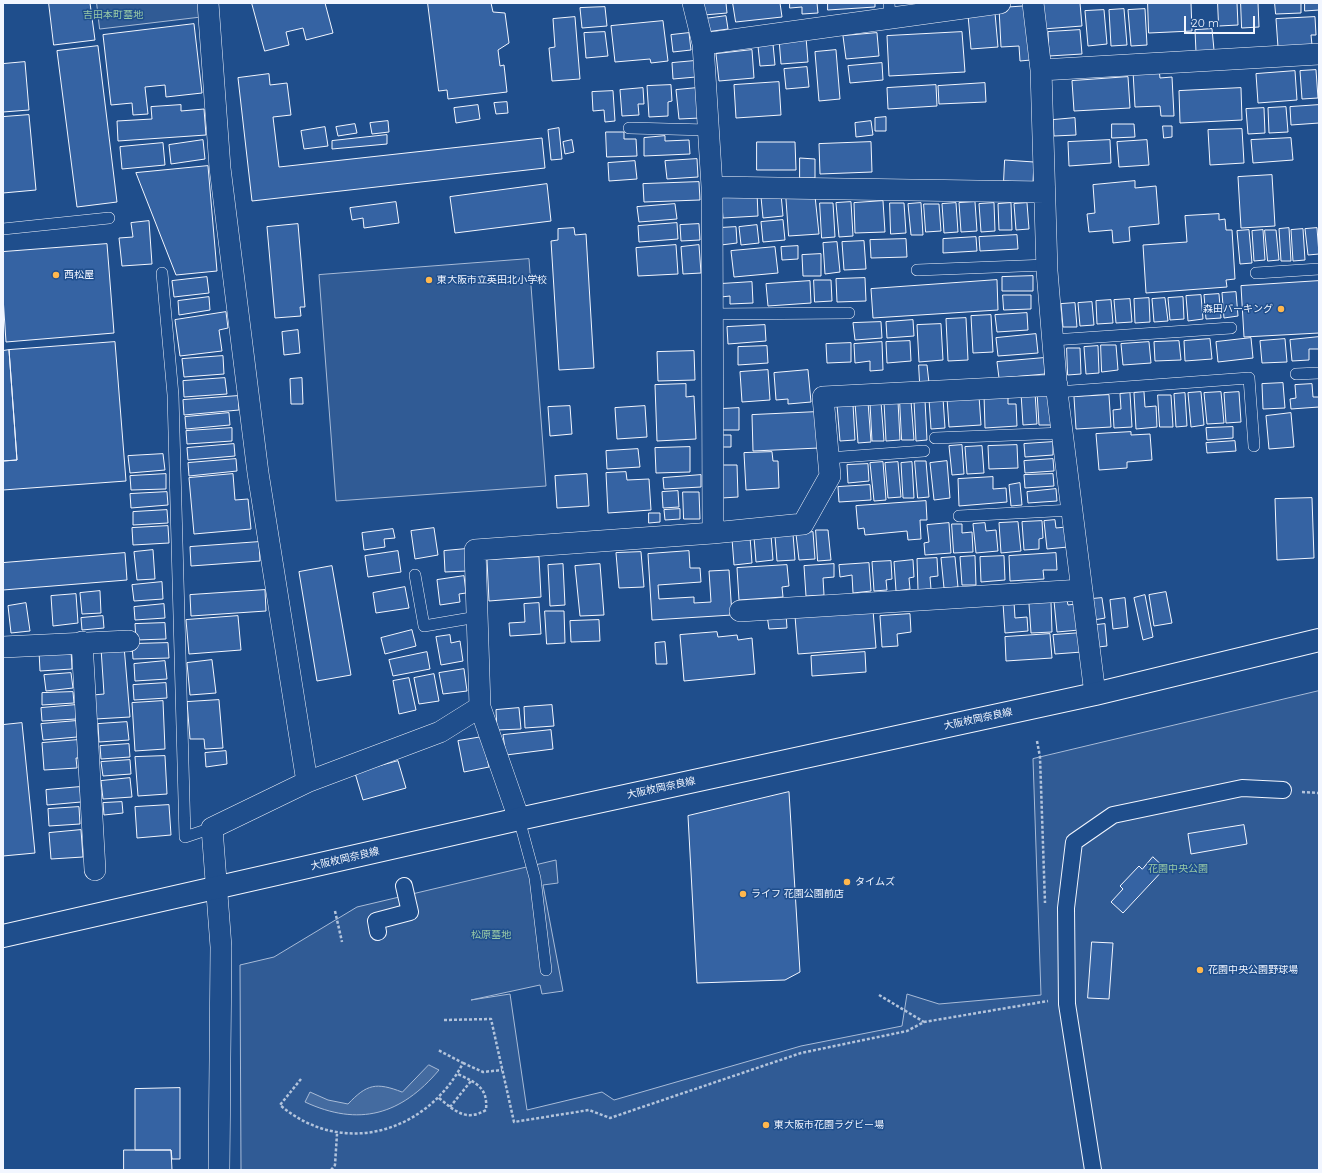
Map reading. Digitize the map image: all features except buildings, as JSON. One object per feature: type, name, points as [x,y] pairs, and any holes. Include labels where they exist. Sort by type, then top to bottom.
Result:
[{"type":"main road","name":"大阪枚岡奈良線","points":[[3,936],[218,889],[519,819],[1095,694],[1319,640]]},
{"type":"street","points":[[208,3],[220,168],[254,442],[307,782]]},
{"type":"street","points":[[693,3],[703,44],[712,187],[713,533]]},
{"type":"street","points":[[703,44],[890,11],[1000,3]]},
{"type":"street","points":[[1033,3],[1041,70],[1047,265],[1057,388],[1095,694]]},
{"type":"street","points":[[1041,70],[1319,54]]},
{"type":"street","points":[[712,187],[1044,192]]},
{"type":"street","points":[[519,819],[480,707],[475,550],[713,533],[803,524],[830,476],[823,397],[1057,388]]},
{"type":"street","points":[[740,611],[1082,590]]},
{"type":"street","points":[[3,647],[82,642],[129,641]]},
{"type":"street","points":[[82,642],[94,870]]},
{"type":"street","points":[[219,1170],[221,947],[218,889],[212,828],[307,782],[440,732],[480,707]]},
{"type":"street","points":[[1093,1170],[1067,1004],[1066,908],[1074,842],[1113,815],[1242,788],[1283,790]]},
{"type":"street","points":[[378,932],[376,921],[410,912],[404,886]]},
{"type":"lane","points":[[629,128],[708,130]]},
{"type":"lane","points":[[3,229],[109,218]]},
{"type":"lane","points":[[916,270],[1047,265]]},
{"type":"lane","points":[[1256,273],[1319,269]]},
{"type":"lane","points":[[162,273],[173,395],[185,837],[212,828]]},
{"type":"lane","points":[[712,314],[849,313]]},
{"type":"lane","points":[[1053,340],[1231,328]]},
{"type":"lane","points":[[1296,374],[1319,373]]},
{"type":"lane","points":[[1057,388],[1248,378],[1254,446]]},
{"type":"lane","points":[[935,438],[1063,433]]},
{"type":"lane","points":[[828,458],[924,451]]},
{"type":"lane","points":[[959,516],[1072,510]]},
{"type":"lane","points":[[415,575],[424,626],[477,617]]},
{"type":"lane","points":[[519,819],[535,878],[546,970]]},
{"type":"path","points":[[335,911],[342,942]]},
{"type":"path","points":[[879,995],[924,1022]]},
{"type":"path","points":[[444,1020],[491,1019],[514,1122],[589,1110],[610,1118],[802,1053],[906,1031],[924,1022],[1048,1001]]},
{"type":"path","points":[[438,1050],[482,1072],[502,1070]]},
{"type":"path","points":[[301,1079],[280,1105],[291,1114],[306,1123],[337,1134],[369,1132],[396,1127],[418,1115],[439,1098],[450,1086],[463,1063]]},
{"type":"path","points":[[439,1098],[461,1115],[476,1116],[486,1110],[487,1099],[482,1088],[458,1074]]},
{"type":"path","points":[[450,1107],[471,1081]]},
{"type":"path","points":[[331,1170],[335,1165],[337,1134]]},
{"type":"green space","name":"吉田本町墓地","points":[[97,3],[200,3],[201,17],[100,29]]},
{"type":"green space","points":[[529,259],[546,486],[336,501],[319,275]]},
{"type":"green space","name":"花園中央公園","points":[[1319,691],[1319,1170],[241,1170],[240,965],[274,957],[357,907],[556,860],[558,883],[543,885],[563,991],[542,994],[540,985],[471,1000],[510,994],[527,1110],[602,1092],[614,1100],[801,1046],[902,1026],[907,994],[939,1004],[1041,995],[1033,759]]},
{"type":"shaded area","points":[[429,1065],[439,1070],[425,1085],[410,1098],[378,1112],[361,1115],[343,1114],[325,1110],[305,1102],[310,1092],[328,1100],[348,1104],[361,1092],[372,1087],[385,1087],[402,1092]]},
{"type":"place","name":"西松屋","points":[[56,275]]},
{"type":"place","name":"東大阪市立英田北小学校","points":[[429,280]]},
{"type":"place","name":"森田パーキング","points":[[1281,309]]},
{"type":"place","name":"タイムズ","points":[[847,882]]},
{"type":"place","name":"ライフ 花園公園前店","points":[[743,894]]},
{"type":"place","name":"花園中央公園野球場","points":[[1200,970]]},
{"type":"place","name":"東大阪市花園ラグビー場","points":[[766,1125]]},
{"type":"park label","name":"松原墓地","points":[[491,935]]}]
